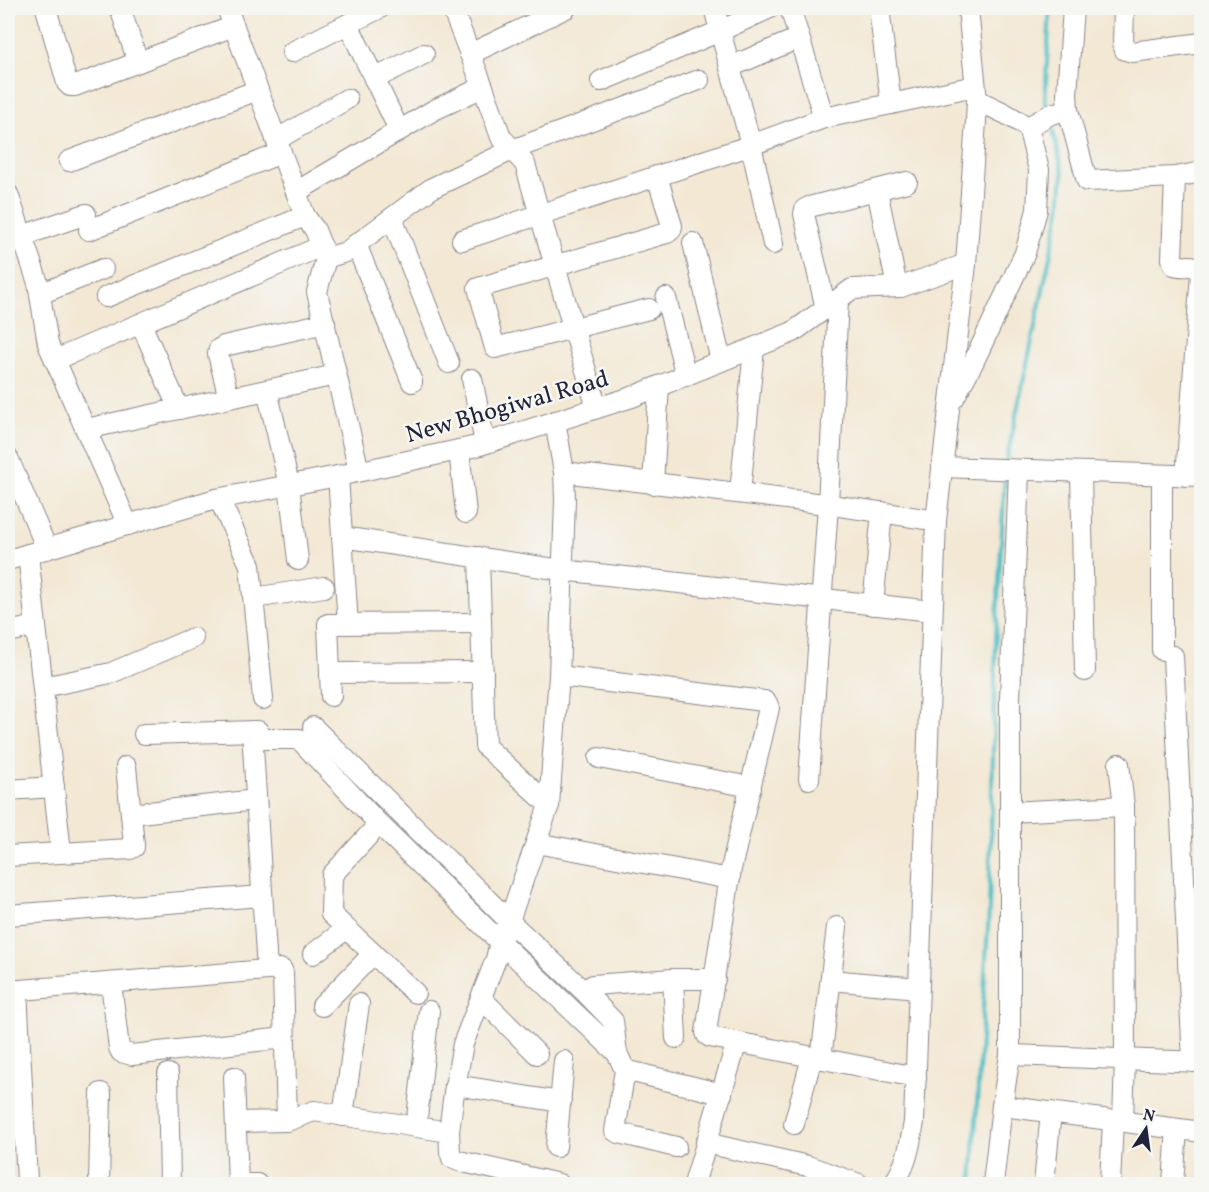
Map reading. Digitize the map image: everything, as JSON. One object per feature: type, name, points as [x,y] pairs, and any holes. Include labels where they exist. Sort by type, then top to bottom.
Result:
[{"type":"street","points":[[46,8],[70,86],[234,26]]},
{"type":"street","points":[[120,8],[138,62]]},
{"type":"street","points":[[227,8],[305,216],[315,230],[324,252],[317,291],[359,471]]},
{"type":"street","points":[[292,52],[380,8]]},
{"type":"street","points":[[452,8],[501,137],[525,164],[597,408]]},
{"type":"street","points":[[470,54],[566,8]]},
{"type":"street","points":[[714,8],[751,145],[773,244]]},
{"type":"street","points":[[601,81],[770,8]]},
{"type":"street","points":[[790,8],[824,118]]},
{"type":"street","points":[[879,8],[891,104]]},
{"type":"street","points":[[893,1185],[900,1176],[909,1149],[914,1122],[936,521],[966,264],[976,93],[968,8]]},
{"type":"street","points":[[1073,8],[1068,110],[1087,181],[1176,177],[1202,172]]},
{"type":"street","points":[[1124,8],[1125,50],[1132,52],[1202,42]]},
{"type":"street","points":[[348,24],[399,130]]},
{"type":"street","points":[[730,67],[799,38]]},
{"type":"street","points":[[374,79],[424,54]]},
{"type":"street","points":[[55,360],[324,252],[346,252],[432,188],[512,150],[699,80]]},
{"type":"street","points":[[296,192],[434,110],[483,87]]},
{"type":"street","points":[[69,161],[258,90]]},
{"type":"street","points":[[462,240],[751,145],[824,118],[891,104],[976,93],[1028,127],[1039,170],[1036,210],[1025,253],[950,407]]},
{"type":"street","points":[[22,236],[87,222],[279,147],[347,99]]},
{"type":"street","points":[[1028,127],[1051,114],[1068,110]]},
{"type":"street","points":[[649,309],[495,348],[478,288],[667,233],[672,226],[657,176]]},
{"type":"street","points":[[942,467],[1194,476],[1201,273],[1200,268],[1194,265],[1180,267],[1174,265],[1172,259],[1176,177]]},
{"type":"street","points":[[809,779],[828,505],[832,304],[804,214],[805,209],[809,207],[907,182]]},
{"type":"street","points":[[877,190],[897,287]]},
{"type":"street","points":[[8,194],[38,283],[48,344],[128,525]]},
{"type":"street","points":[[106,297],[305,216]]},
{"type":"street","points":[[392,218],[449,363]]},
{"type":"street","points":[[693,243],[721,361]]},
{"type":"street","points":[[356,244],[412,382]]},
{"type":"street","name":"New Bhogiwal Road","points":[[8,560],[219,499],[338,476],[485,443],[632,397],[794,332],[852,290],[897,287],[966,264]]},
{"type":"street","points":[[40,294],[103,269]]},
{"type":"street","points":[[666,298],[686,376]]},
{"type":"street","points":[[229,398],[218,354],[224,346],[325,323]]},
{"type":"street","points":[[141,324],[179,409]]},
{"type":"street","points":[[740,493],[754,348]]},
{"type":"street","points":[[86,429],[336,375]]},
{"type":"street","points":[[472,379],[485,443]]},
{"type":"street","points":[[653,484],[659,386]]},
{"type":"street","points":[[267,390],[289,485],[298,560]]},
{"type":"street","points":[[555,421],[564,472],[565,500],[559,676],[549,806],[496,959],[463,1044],[449,1132],[452,1158],[559,1185]]},
{"type":"street","points":[[459,450],[466,513]]},
{"type":"street","points":[[8,458],[47,549]]},
{"type":"street","points":[[993,1185],[1010,1055],[1010,469]]},
{"type":"street","points":[[564,472],[740,493],[936,521]]},
{"type":"street","points":[[1081,473],[1085,670]]},
{"type":"street","points":[[1010,1055],[1197,1062],[1168,653],[1162,475]]},
{"type":"street","points":[[338,476],[348,624]]},
{"type":"street","points":[[219,499],[250,566],[263,699]]},
{"type":"street","points":[[873,605],[882,512]]},
{"type":"street","points":[[342,537],[562,570],[932,611]]},
{"type":"street","points":[[28,554],[61,852]]},
{"type":"street","points":[[479,557],[485,746],[549,806]]},
{"type":"street","points":[[254,598],[324,587]]},
{"type":"street","points":[[331,696],[328,624],[481,622]]},
{"type":"street","points":[[8,632],[36,626]]},
{"type":"street","points":[[43,687],[111,674],[194,638]]},
{"type":"street","points":[[330,674],[483,672]]},
{"type":"street","points":[[559,676],[767,703],[769,708],[730,879],[707,1035],[916,1077]]},
{"type":"street","points":[[313,727],[509,921],[614,1021],[621,1061],[615,1131],[676,1147]]},
{"type":"street","points":[[144,734],[254,734],[299,739],[378,824],[585,1023],[621,1061],[722,1094]]},
{"type":"street","points":[[254,734],[267,970]]},
{"type":"street","points":[[599,758],[750,787]]},
{"type":"street","points":[[1110,1185],[1125,1059],[1124,806],[1119,764]]},
{"type":"street","points":[[8,856],[134,848],[126,767]]},
{"type":"street","points":[[8,790],[54,787]]},
{"type":"street","points":[[131,814],[256,800]]},
{"type":"street","points":[[1010,812],[1124,806]]},
{"type":"street","points":[[378,824],[332,875],[331,914],[416,993]]},
{"type":"street","points":[[536,843],[730,879]]},
{"type":"street","points":[[8,915],[262,896]]},
{"type":"street","points":[[794,1124],[817,1058],[831,980],[837,927]]},
{"type":"street","points":[[313,954],[346,929]]},
{"type":"street","points":[[321,1006],[374,954]]},
{"type":"street","points":[[27,1180],[12,990],[282,970],[287,1121]]},
{"type":"street","points":[[584,991],[593,985],[673,979],[715,979]]},
{"type":"street","points":[[673,979],[676,1038]]},
{"type":"street","points":[[831,980],[918,988]]},
{"type":"street","points":[[111,983],[118,1048],[121,1052],[132,1055],[284,1038]]},
{"type":"street","points":[[481,998],[537,1054]]},
{"type":"street","points":[[343,1116],[358,1004]]},
{"type":"street","points":[[585,1023],[600,1007]]},
{"type":"street","points":[[416,1127],[429,1011]]},
{"type":"street","points":[[694,1185],[737,1042]]},
{"type":"street","points":[[556,1147],[564,1061]]},
{"type":"street","points":[[168,1074],[170,1185]]},
{"type":"street","points":[[234,1077],[240,1185],[257,1185]]},
{"type":"street","points":[[455,1085],[561,1102]]},
{"type":"street","points":[[99,1185],[101,1093]]},
{"type":"street","points":[[1002,1106],[1202,1132]]},
{"type":"street","points":[[236,1122],[287,1121],[314,1111],[449,1132]]},
{"type":"street","points":[[1044,1185],[1051,1112]]},
{"type":"street","points":[[1173,1185],[1177,1129]]},
{"type":"street","points":[[706,1143],[808,1166],[859,1185]]},
{"type":"waterway","points":[[1048,109],[1045,99],[1050,8]]},
{"type":"waterway","points":[[1006,462],[1060,210],[1063,173],[1051,122]]},
{"type":"waterway","points":[[972,1184],[989,911],[996,636],[1005,475]]}]
